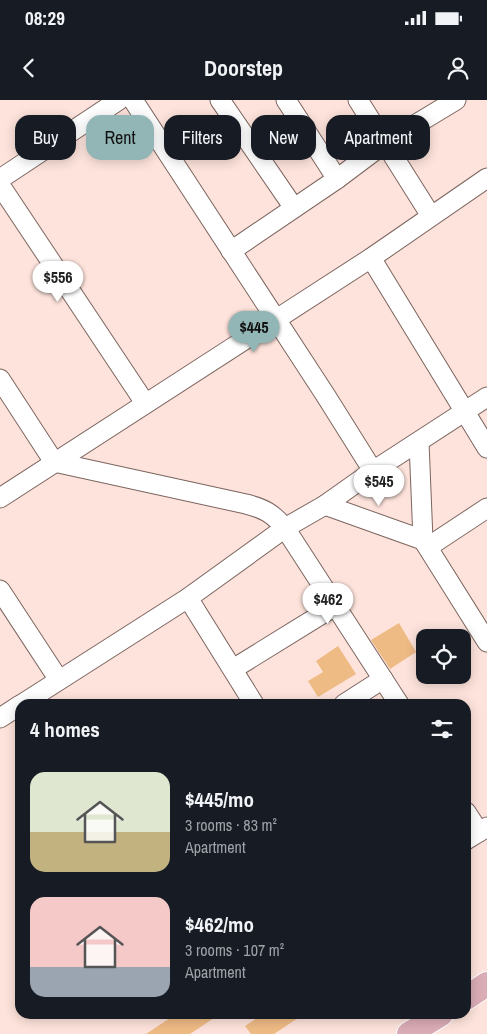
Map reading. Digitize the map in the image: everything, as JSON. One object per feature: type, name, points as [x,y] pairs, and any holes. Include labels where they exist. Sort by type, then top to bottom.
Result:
[{"type":"main road","points":[[471,995],[487,984]]},
{"type":"main road","points":[[409,1034],[433,1019]]},
{"type":"street","points":[[0,179],[119,100]]},
{"type":"street","points":[[133,100],[373,471]]},
{"type":"street","points":[[220,100],[294,208]]},
{"type":"street","points":[[286,100],[337,178]]},
{"type":"street","points":[[430,116],[456,100]]},
{"type":"street","points":[[360,101],[368,115]]},
{"type":"street","points":[[231,251],[362,160]]},
{"type":"street","points":[[396,160],[432,216]]},
{"type":"street","points":[[0,498],[371,258],[487,178]]},
{"type":"street","points":[[0,185],[145,403]]},
{"type":"street","points":[[371,258],[487,448]]},
{"type":"street","points":[[0,379],[54,462],[263,509],[272,514],[285,528],[396,699]]},
{"type":"street","points":[[29,699],[188,598],[285,528],[325,505],[373,471],[487,398]]},
{"type":"street","points":[[419,442],[425,544],[487,642]]},
{"type":"street","points":[[325,505],[425,544]]},
{"type":"street","points":[[425,544],[487,508]]},
{"type":"street","points":[[0,590],[59,680]]},
{"type":"street","points":[[188,598],[251,699]]},
{"type":"street","points":[[233,669],[335,606]]},
{"type":"street","points":[[352,699],[384,680]]},
{"type":"street","points":[[0,718],[15,708]]},
{"type":"street","points":[[471,822],[477,833]]},
{"type":"building","points":[[399,623],[416,652],[390,669],[371,640]]},
{"type":"building","points":[[338,646],[356,674],[318,697],[308,681],[323,672],[316,661]]},
{"type":"building","points":[[168,1019],[212,1019],[190,1034],[146,1034]]},
{"type":"building","points":[[256,1019],[296,1019],[274,1034],[251,1034],[245,1026]]}]
